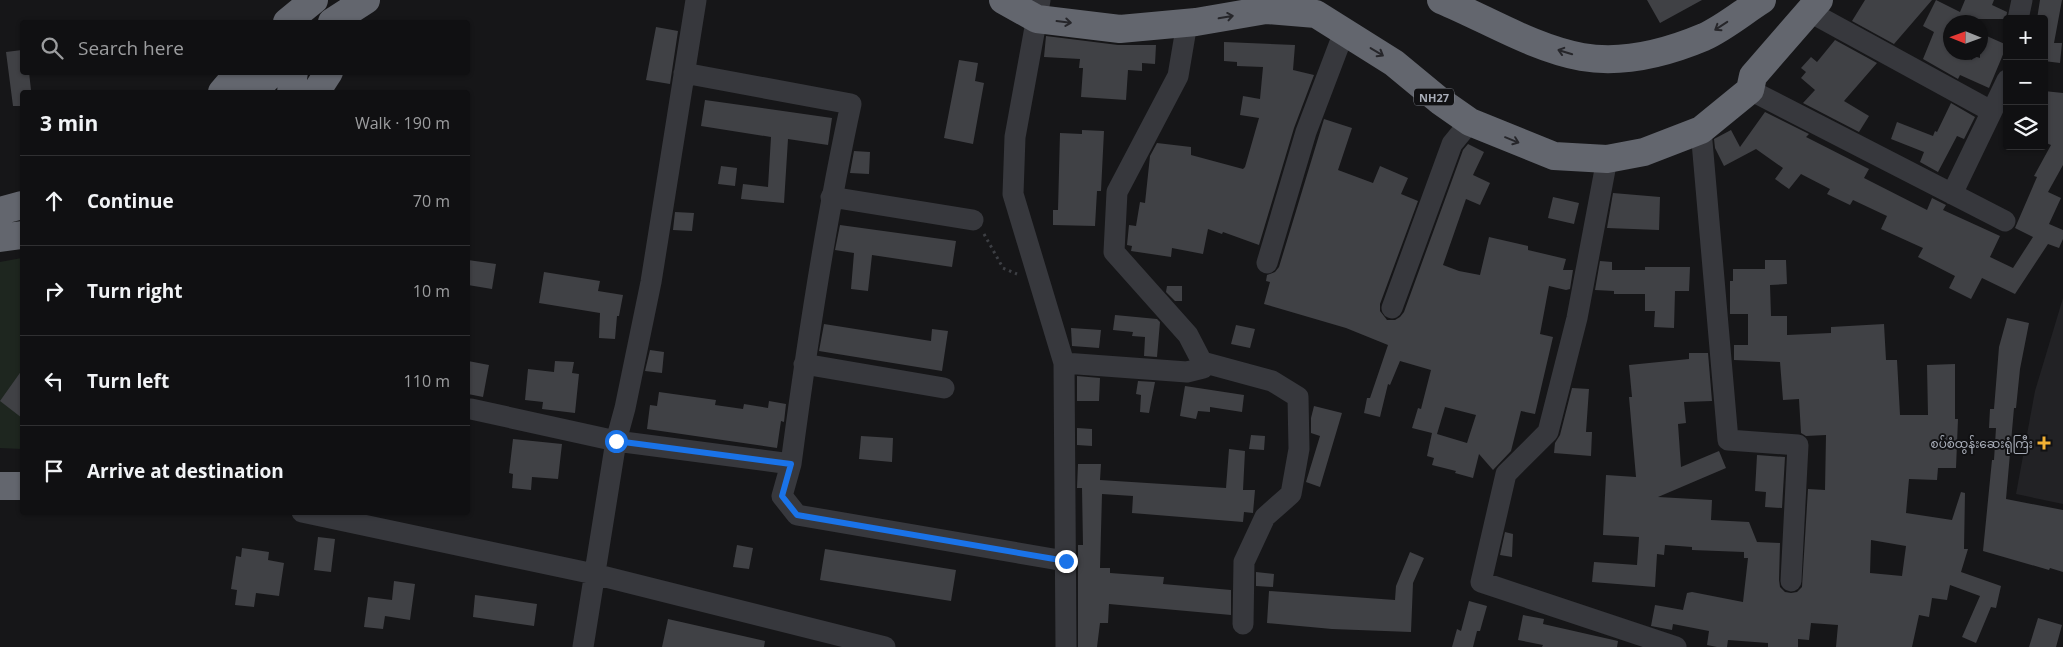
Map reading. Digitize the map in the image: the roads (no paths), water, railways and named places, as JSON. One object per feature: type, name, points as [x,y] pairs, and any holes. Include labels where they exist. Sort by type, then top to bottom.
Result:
[{"type":"highway","points":[[335,20],[367,0]]},
{"type":"highway","points":[[357,20],[367,0]]},
{"type":"highway","name":"NH27","points":[[1003,0],[1120,29],[1187,23],[1266,10],[1316,14],[1394,63],[1440,101],[1470,122],[1554,156],[1607,158],[1644,152],[1701,130],[1750,90],[1754,76],[1814,6]]},
{"type":"highway","points":[[1441,0],[1540,44],[1582,57],[1624,59],[1658,52],[1706,36],[1762,0]]},
{"type":"highway","points":[[292,90],[294,75]]},
{"type":"highway","points":[[306,90],[308,75]]},
{"type":"highway","points":[[317,90],[327,75]]},
{"type":"highway","points":[[230,90],[257,83]]},
{"type":"highway","points":[[0,211],[20,206]]},
{"type":"highway","points":[[0,238],[20,235]]},
{"type":"highway","points":[[0,486],[20,486]]},
{"type":"street","points":[[583,647],[616,441],[625,408],[650,282],[696,0]]},
{"type":"street","points":[[1814,6],[1991,111]]},
{"type":"street","points":[[1039,9],[1015,137],[1013,194],[1064,363],[1066,647]]},
{"type":"street","points":[[1187,23],[1178,76],[1117,192],[1114,252],[1188,335],[1202,362],[1272,381],[1298,397],[1299,449],[1291,494],[1265,517],[1244,562],[1243,624]]},
{"type":"street","points":[[1267,263],[1306,132],[1344,32]]},
{"type":"street","points":[[684,72],[851,104],[831,198],[804,364],[791,464],[782,496],[797,515],[1066,561]]},
{"type":"street","points":[[1952,194],[2003,88]]},
{"type":"street","points":[[1750,90],[2005,221]]},
{"type":"street","points":[[1392,308],[1452,144],[1470,122]]},
{"type":"street","points":[[1701,130],[1728,440],[1798,445],[1791,581]]},
{"type":"street","points":[[1607,158],[1577,318],[1548,432],[1506,474],[1481,582],[1676,647]]},
{"type":"street","points":[[831,198],[973,220]]},
{"type":"street","points":[[1064,363],[1187,372],[1203,368]]},
{"type":"street","points":[[804,364],[944,388]]},
{"type":"street","points":[[471,409],[616,441],[791,464]]},
{"type":"street","points":[[316,515],[594,574],[885,647]]},
{"type":"place","name":"စပ်စံထွန်းဆေးရုံကြီး","points":[[2044,443]]}]
